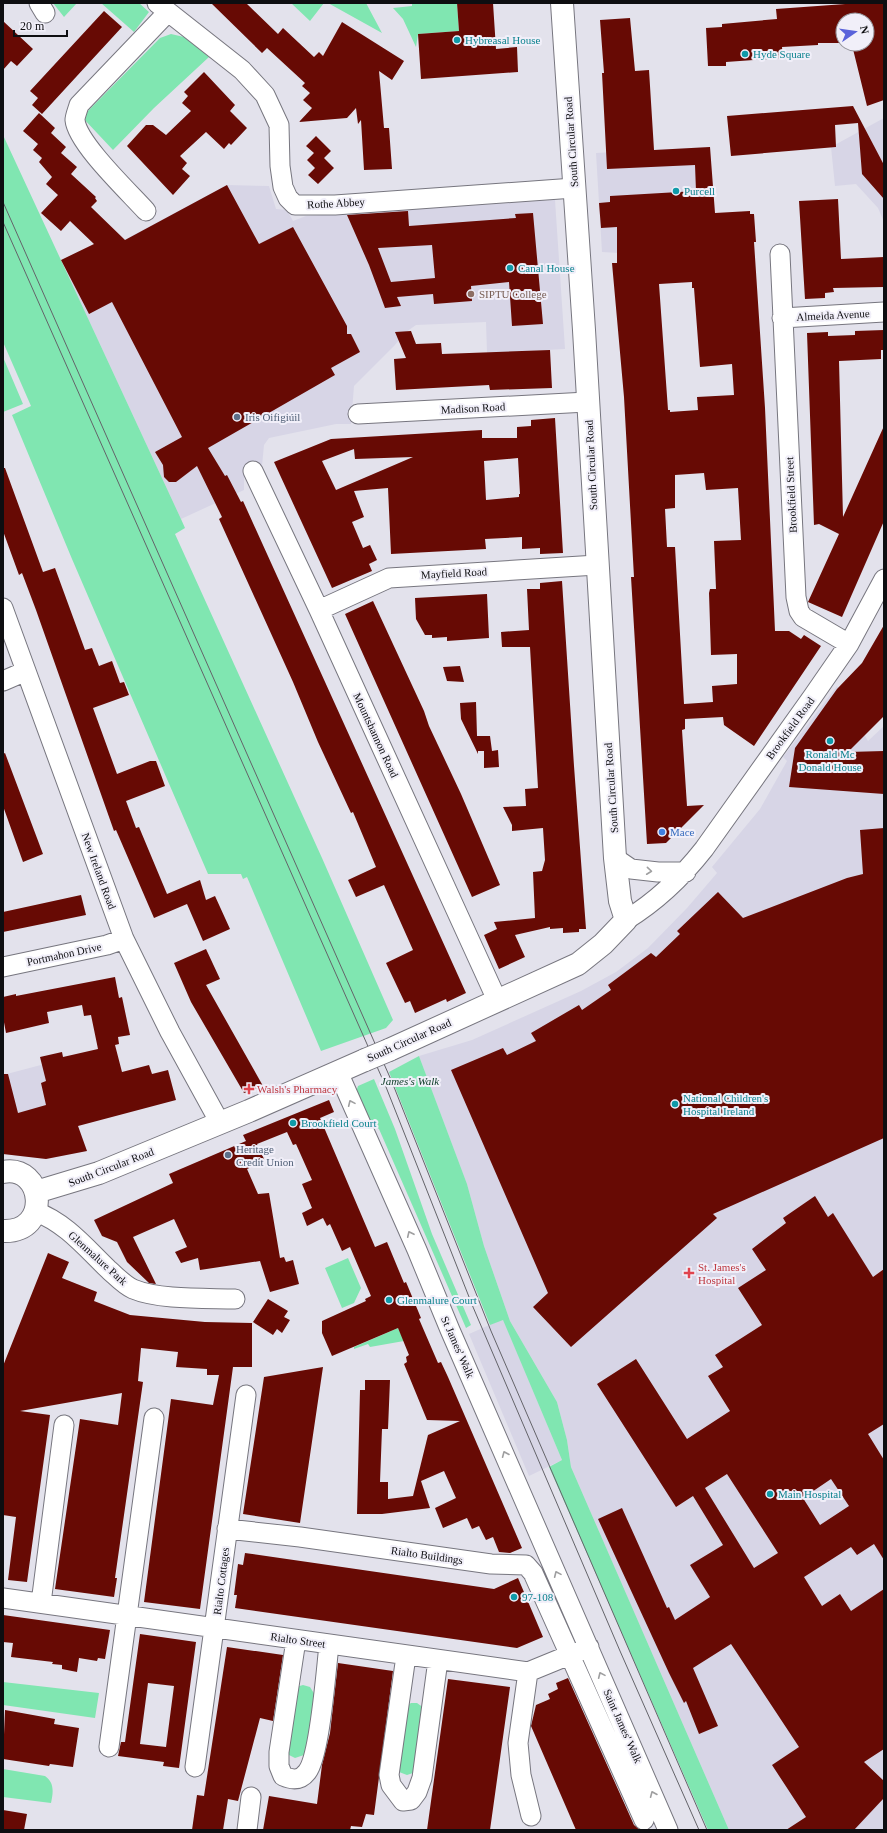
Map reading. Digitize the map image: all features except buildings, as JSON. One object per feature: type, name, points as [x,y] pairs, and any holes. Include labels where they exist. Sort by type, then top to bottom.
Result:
[{"type":"main road","name":"South Circular Road","points":[[36,1202],[99,1173],[362,1062],[578,964],[603,944],[626,920],[620,901],[615,858],[562,3]]},
{"type":"main road","points":[[3,1172],[13,1172],[24,1176],[33,1185],[36,1202],[25,1226],[13,1231],[3,1231]]},
{"type":"street","name":"Rothe Abbey","points":[[146,211],[88,147],[80,135],[75,120],[79,105],[163,8],[242,70],[265,96],[279,125],[280,166],[283,187],[288,198],[295,205],[335,205],[574,188]]},
{"type":"street","name":"Brookfield Street","points":[[780,254],[797,604],[802,617],[849,644]]},
{"type":"street","name":"Almeida Avenue","points":[[782,318],[884,312]]},
{"type":"street","name":"Madison Road","points":[[358,414],[587,402]]},
{"type":"street","name":"Mountshannon Road","points":[[253,471],[319,610],[497,1000]]},
{"type":"street","name":"Mayfield Road","points":[[319,610],[389,578],[597,566]]},
{"type":"street","name":"Brookfield Road","points":[[626,920],[642,910],[686,872],[744,794],[849,644],[884,579]]},
{"type":"street","name":"New Ireland Road","points":[[3,608],[124,939],[170,1032],[220,1123]]},
{"type":"street","points":[[3,681],[26,671]]},
{"type":"street","points":[[615,858],[631,869],[658,872],[686,872]]},
{"type":"street","name":"Portmahon Drive","points":[[3,967],[107,945],[124,939]]},
{"type":"street","name":"St James' Walk","points":[[338,1072],[417,1250],[450,1330],[578,1623]]},
{"type":"street","name":"Glenmalure Park","points":[[36,1202],[49,1217],[68,1231],[120,1280],[132,1288],[148,1294],[235,1299]]},
{"type":"street","name":"Rialto Cottages","points":[[195,1767],[246,1395]]},
{"type":"street","points":[[109,1747],[154,1418]]},
{"type":"street","points":[[41,1603],[64,1425]]},
{"type":"street","name":"Rialto Buildings","points":[[227,1529],[308,1538],[491,1564],[526,1565],[533,1572],[644,1820]]},
{"type":"street","name":"Rialto Street","points":[[3,1598],[528,1672],[588,1647]]},
{"type":"street","name":"Saint James' Walk","points":[[578,1623],[668,1830]]},
{"type":"street","points":[[296,1640],[279,1752],[279,1766],[283,1776],[290,1780],[300,1779],[306,1774],[315,1757],[329,1645]]},
{"type":"street","points":[[406,1656],[389,1775],[391,1785],[403,1801],[411,1800],[417,1792],[422,1778],[438,1660]]},
{"type":"street","points":[[528,1672],[518,1743],[521,1776],[532,1816]]},
{"type":"street","points":[[247,1830],[251,1797]]},
{"type":"shaded area","points":[[884,118],[884,222],[878,208],[856,184],[835,186],[831,147]]},
{"type":"shaded area","points":[[710,147],[712,183],[654,255],[602,252],[596,153]]},
{"type":"shaded area","points":[[227,185],[269,186],[276,209],[287,210],[293,221],[306,216],[555,200],[565,349],[487,353],[486,322],[416,325],[406,332],[354,386],[351,424],[336,424],[269,438],[264,445],[262,466],[244,476],[244,490],[181,519],[66,271]]},
{"type":"shaded area","name":"St. James's Hospital","points":[[837,686],[868,741],[884,726],[884,1830],[729,1830],[571,1467],[567,1440],[557,1402],[510,1321],[484,1246],[467,1184],[419,1056],[472,1040],[581,991],[616,972],[648,948],[687,908],[717,873],[712,867],[760,809],[787,761],[783,757]]},
{"type":"shaded area","points":[[56,1061],[87,1151],[46,1159],[3,1154],[3,1075]]},
{"type":"shaded area","points":[[503,1319],[562,1460],[529,1476],[469,1334]]},
{"type":"green space","points":[[53,3],[77,3],[64,17]]},
{"type":"green space","points":[[101,3],[139,3],[149,12],[134,32]]},
{"type":"green space","points":[[291,3],[324,3],[310,21]]},
{"type":"green space","points":[[328,3],[366,3],[382,33]]},
{"type":"green space","points":[[412,3],[457,3],[459,31],[418,34],[416,47],[403,19],[393,8],[412,6]]},
{"type":"green space","points":[[171,34],[184,37],[209,57],[154,108],[113,150],[82,117],[160,38]]},
{"type":"green space","points":[[3,135],[185,528],[175,534],[322,858],[393,1020],[386,1028],[321,1051],[247,877],[243,879],[241,874],[208,874],[72,559],[12,415],[31,406],[3,342]]},
{"type":"green space","points":[[3,357],[23,404],[3,412]]},
{"type":"green space","name":"James's Walk","points":[[419,1056],[467,1184],[484,1246],[510,1321],[557,1402],[567,1440],[571,1467],[729,1830],[708,1830],[549,1467],[562,1460],[503,1320],[490,1325],[389,1072]]},
{"type":"green space","points":[[374,1079],[395,1129],[432,1234],[471,1325],[466,1328],[379,1129],[370,1122],[356,1092],[358,1086]]},
{"type":"green space","points":[[348,1258],[361,1288],[354,1303],[342,1308],[325,1268]]},
{"type":"green space","points":[[398,1328],[404,1341],[370,1347],[368,1344],[354,1349],[354,1347]]},
{"type":"green space","points":[[3,1682],[99,1693],[95,1718],[3,1705]]},
{"type":"green space","points":[[303,1685],[310,1687],[315,1695],[308,1748],[304,1755],[295,1758],[287,1754],[296,1687]]},
{"type":"green space","points":[[411,1703],[417,1703],[424,1708],[416,1772],[407,1775],[399,1772],[408,1705]]},
{"type":"green space","points":[[3,1769],[45,1776],[52,1785],[53,1792],[51,1803],[3,1797]]},
{"type":"tram line","points":[[3,202],[392,1082],[491,1331],[707,1830]]},
{"type":"tram line","points":[[3,222],[386,1087],[473,1307],[620,1651],[699,1830]]},
{"type":"place","name":"Hybreasal House","points":[[457,40]]},
{"type":"place","name":"Hyde Square","points":[[745,54]]},
{"type":"place","name":"Purcell","points":[[676,191]]},
{"type":"place","name":"Canal House","points":[[510,268]]},
{"type":"place","name":"SIPTU College","points":[[471,294]]},
{"type":"place","name":"Iris Oifigiúil","points":[[237,417]]},
{"type":"place","name":"Ronald Mc Donald House","points":[[830,741]]},
{"type":"place","name":"Mace","points":[[662,832]]},
{"type":"place","name":"Walsh's Pharmacy","points":[[249,1089]]},
{"type":"place","name":"National Children's Hospital Ireland","points":[[675,1104]]},
{"type":"place","name":"Brookfield Court","points":[[293,1123]]},
{"type":"place","name":"Heritage Credit Union","points":[[228,1155]]},
{"type":"place","name":"St. James's Hospital","points":[[689,1273]]},
{"type":"place","name":"Glenmalure Court","points":[[389,1300]]},
{"type":"place","name":"Main Hospital","points":[[770,1494]]},
{"type":"place","name":"97-108","points":[[514,1597]]}]
